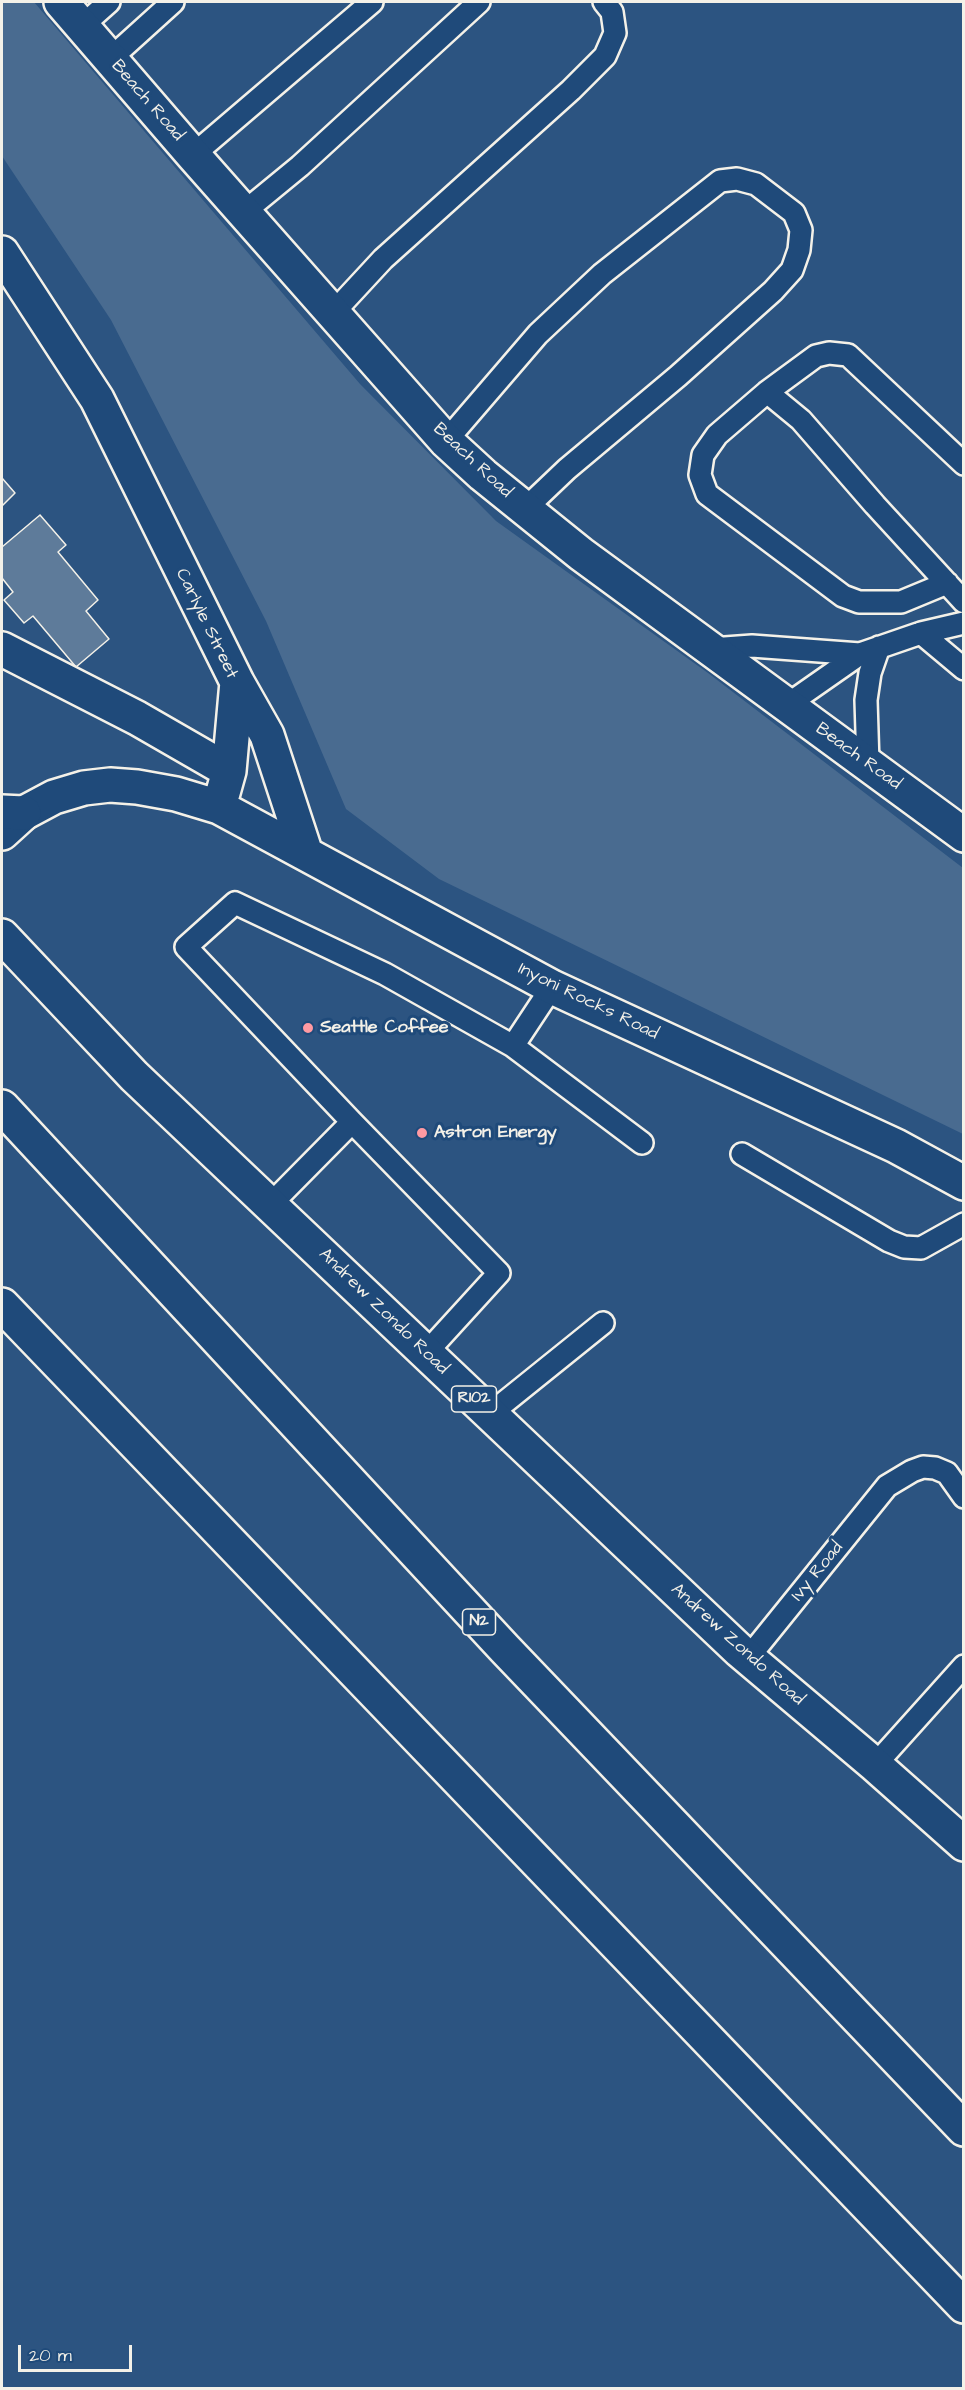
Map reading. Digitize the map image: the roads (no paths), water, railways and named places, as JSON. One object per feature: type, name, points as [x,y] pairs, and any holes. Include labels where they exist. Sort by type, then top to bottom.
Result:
[{"type":"main road","name":"Beach Road","points":[[61,2],[446,441],[483,475],[581,555],[963,835]]},
{"type":"main road","name":"Carlyle Street","points":[[2,253],[97,399],[237,682],[230,771],[219,807]]},
{"type":"main road","points":[[2,649],[137,718],[230,771]]},
{"type":"main road","points":[[237,682],[267,735],[304,851]]},
{"type":"main road","points":[[9,819],[54,797],[84,788],[110,785],[176,794],[219,807]]},
{"type":"main road","name":"Inyoni Rocks Road","points":[[219,807],[552,987],[896,1146],[963,1183]]},
{"type":"main road","name":"Andrew Zondo Road","points":[[2,936],[134,1076],[748,1658],[875,1765],[963,1844]]},
{"type":"main road","name":"N2","points":[[2,1107],[505,1649],[963,2129]]},
{"type":"main road","points":[[2,1305],[963,2306]]},
{"type":"lane","points":[[82,26],[109,2]]},
{"type":"lane","points":[[110,59],[173,2]]},
{"type":"lane","points":[[193,155],[372,2]]},
{"type":"lane","points":[[244,212],[300,166],[479,2]]},
{"type":"lane","points":[[333,313],[383,259],[571,90],[605,56],[615,33],[612,12],[604,2]]},
{"type":"lane","points":[[446,441],[538,334],[562,311],[602,274],[720,181],[737,178],[756,184],[794,213],[801,230],[800,250],[792,270],[773,291],[678,376],[567,469],[525,509]]},
{"type":"lane","points":[[947,583],[901,602],[859,602],[843,597],[706,494],[700,475],[703,455],[717,435],[768,392],[816,356],[838,352],[848,356],[963,464]]},
{"type":"lane","points":[[768,392],[801,420],[963,602]]},
{"type":"lane","points":[[787,705],[869,651],[921,633],[963,623]]},
{"type":"lane","points":[[921,633],[963,669]]},
{"type":"lane","points":[[711,649],[752,646],[869,651]]},
{"type":"lane","points":[[868,764],[866,700],[870,673],[869,651]]},
{"type":"lane","points":[[426,1353],[499,1273],[186,947],[235,903],[385,974],[513,1046],[642,1143]]},
{"type":"lane","points":[[513,1046],[552,987]]},
{"type":"lane","points":[[270,1205],[352,1122]]},
{"type":"lane","points":[[742,1154],[888,1241],[904,1247],[921,1248],[963,1224]]},
{"type":"lane","points":[[490,1414],[603,1323]]},
{"type":"lane","name":"Ivy Road","points":[[748,1658],[887,1486],[922,1467],[935,1468],[947,1473],[963,1497]]},
{"type":"lane","points":[[875,1765],[963,1666]]},
{"type":"place","name":"Seattle Coffee","points":[[308,1028]]},
{"type":"place","name":"Astron Energy","points":[[422,1133]]}]
